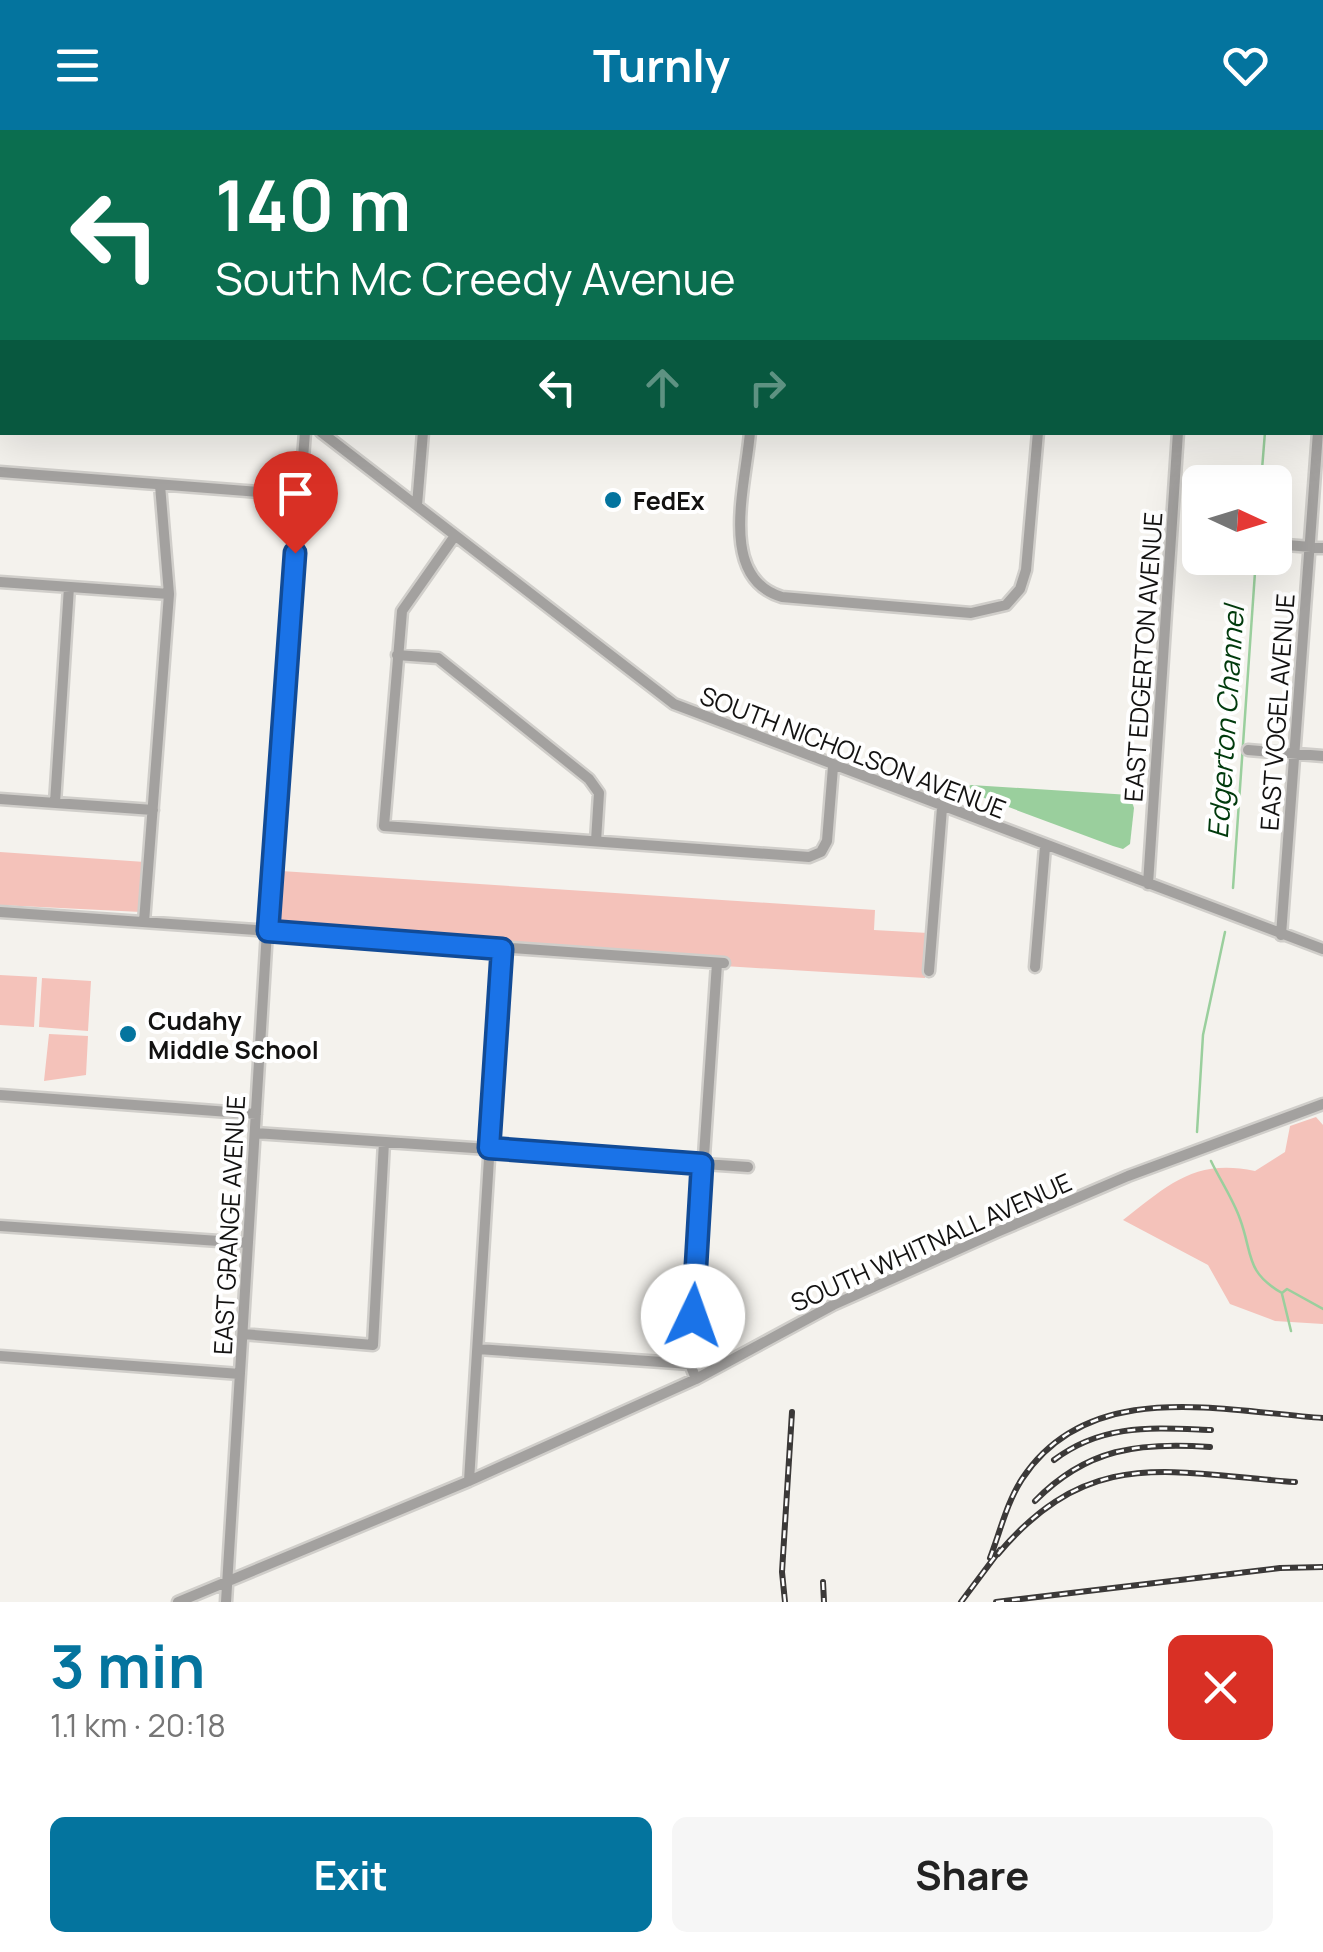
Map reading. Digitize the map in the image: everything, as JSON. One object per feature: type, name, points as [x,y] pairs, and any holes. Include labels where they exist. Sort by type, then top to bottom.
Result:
[{"type":"street","name":"EAST GRANGE AVENUE","points":[[226,1602],[304,435]]},
{"type":"street","name":"SOUTH NICHOLSON AVENUE","points":[[325,435],[674,704],[833,768],[1323,949]]},
{"type":"street","points":[[417,504],[423,435]]},
{"type":"street","points":[[750,435],[741,542],[744,569],[753,582],[782,597],[971,613],[1006,604],[1024,580],[1038,435]]},
{"type":"street","name":"EAST EDGERTON AVENUE","points":[[1148,884],[1178,435]]},
{"type":"street","name":"EAST VOGEL AVENUE","points":[[1281,934],[1318,435]]},
{"type":"street","points":[[0,472],[299,495]]},
{"type":"street","points":[[144,922],[169,594],[160,485]]},
{"type":"street","points":[[454,537],[408,596],[398,655],[384,826],[809,857],[821,852],[827,840],[833,768]]},
{"type":"street","points":[[1292,546],[1323,548]]},
{"type":"street","points":[[0,582],[169,594]]},
{"type":"street","points":[[54,803],[69,587]]},
{"type":"street","points":[[398,655],[438,658],[590,779],[599,793],[596,841]]},
{"type":"street","points":[[1248,750],[1323,756]]},
{"type":"street","points":[[0,799],[152,810]]},
{"type":"street","points":[[929,971],[942,808]]},
{"type":"street","points":[[1035,967],[1045,846]]},
{"type":"street","points":[[0,912],[720,963],[690,1364],[696,1379]]},
{"type":"street","points":[[469,1480],[502,949]]},
{"type":"street","points":[[0,1095],[256,1114]]},
{"type":"street","name":"SOUTH WHITNALL AVENUE","points":[[178,1602],[469,1480],[696,1379],[873,1286],[1128,1176],[1323,1104]]},
{"type":"street","points":[[255,1133],[748,1167]]},
{"type":"street","points":[[243,1334],[373,1345],[384,1142]]},
{"type":"street","points":[[0,1226],[248,1243]]},
{"type":"street","points":[[478,1348],[690,1364]]},
{"type":"street","points":[[0,1356],[240,1374]]},
{"type":"shaded area","points":[[971,785],[1130,795],[1134,808],[1130,844],[1123,849],[1113,846],[964,788]]},
{"type":"shaded area","points":[[0,852],[145,862],[141,912],[0,905]]},
{"type":"shaded area","points":[[281,871],[875,910],[874,930],[928,933],[925,978],[724,966],[724,958],[280,926]]},
{"type":"shaded area","points":[[0,975],[37,977],[34,1027],[0,1025]]},
{"type":"shaded area","points":[[42,978],[91,981],[88,1031],[39,1027]]},
{"type":"shaded area","points":[[49,1034],[88,1036],[86,1075],[44,1081]]},
{"type":"shaded area","points":[[1316,1117],[1323,1125],[1323,1324],[1275,1321],[1230,1304],[1208,1265],[1123,1220],[1169,1186],[1199,1172],[1215,1168],[1255,1171],[1285,1152],[1290,1126]]},
{"type":"waterway","name":"Edgerton Channel","points":[[1262,465],[1265,435]]},
{"type":"waterway","name":"Edgerton Channel","points":[[1233,888],[1255,575]]},
{"type":"waterway","name":"Edgerton Channel","points":[[1197,1132],[1203,1035],[1225,932]]},
{"type":"waterway","name":"Edgerton Channel","points":[[1211,1161],[1237,1212],[1252,1261],[1262,1278],[1282,1293],[1287,1289],[1323,1309]]},
{"type":"waterway","points":[[1282,1294],[1291,1331]]},
{"type":"railway","points":[[990,1558],[1022,1479],[1050,1447],[1083,1425],[1120,1413],[1159,1408],[1201,1407],[1323,1418]]},
{"type":"railway","points":[[785,1602],[782,1572],[792,1412]]},
{"type":"railway","points":[[1054,1460],[1091,1439],[1129,1430],[1211,1430]]},
{"type":"railway","points":[[1035,1501],[1074,1470],[1115,1452],[1160,1446],[1210,1447]]},
{"type":"railway","points":[[998,1554],[1032,1519],[1065,1496],[1099,1481],[1169,1472],[1295,1482]]},
{"type":"railway","points":[[961,1602],[1000,1550]]},
{"type":"railway","points":[[996,1602],[1280,1568],[1323,1567]]},
{"type":"railway","points":[[823,1582],[824,1602]]},
{"type":"place","name":"FedEx","points":[[613,500]]},
{"type":"place","name":"Cudahy Middle School","points":[[128,1034]]},
{"type":"route","points":[[295,553],[268,931],[502,949],[489,1148],[702,1164],[693,1316]]}]
